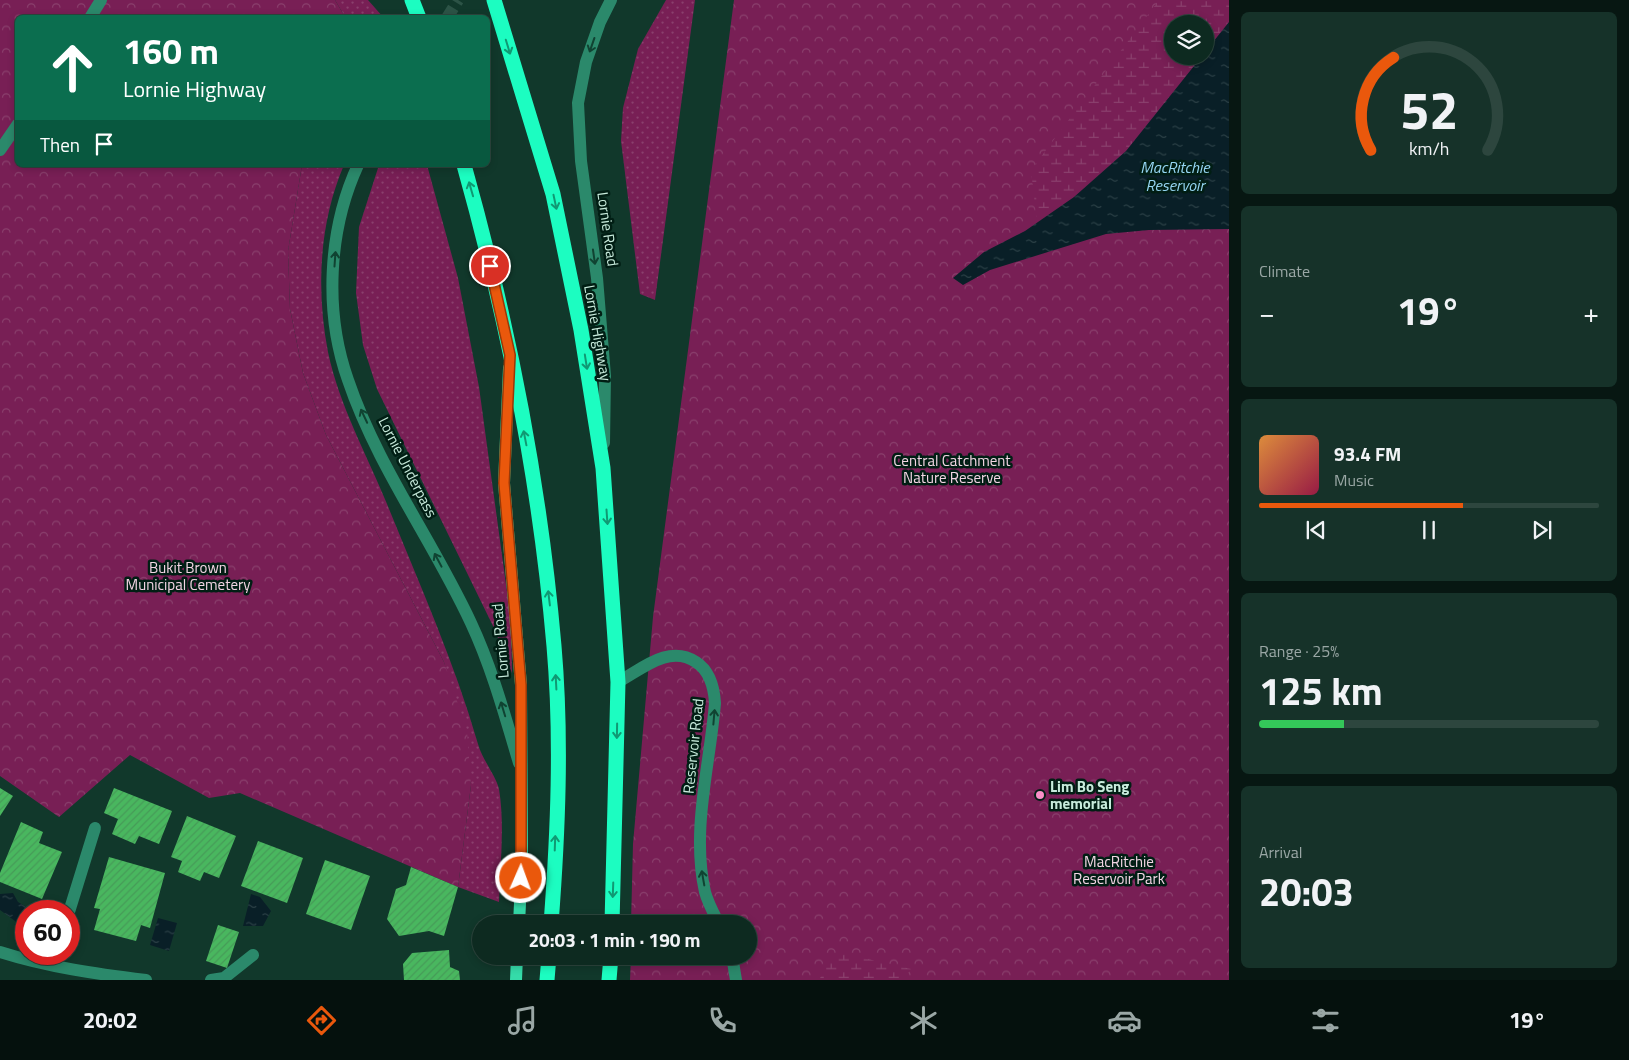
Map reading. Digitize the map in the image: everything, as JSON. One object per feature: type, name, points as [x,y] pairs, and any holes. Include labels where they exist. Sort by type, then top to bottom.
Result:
[{"type":"highway","points":[[412,0],[418,15]]},
{"type":"highway","name":"Lornie Highway","points":[[494,0],[553,194],[581,330],[603,468],[618,682]]},
{"type":"highway","points":[[465,167],[478,213],[510,355],[537,497],[554,647],[558,717],[551,915]]},
{"type":"highway","points":[[612,915],[618,682]]},
{"type":"highway","points":[[547,980],[548,965]]},
{"type":"main road","name":"Lornie Road","points":[[510,355],[504,483],[521,685],[522,773],[519,915]]},
{"type":"main road","points":[[516,980],[517,965]]},
{"type":"street","points":[[92,15],[101,0]]},
{"type":"street","name":"Lornie Road","points":[[603,468],[605,376],[597,278],[581,161],[578,103],[586,62],[600,22],[611,0]]},
{"type":"street","points":[[0,150],[15,128]]},
{"type":"street","name":"Lornie Underpass","points":[[357,167],[350,183],[337,228],[334,263],[333,299],[339,343],[348,379],[377,446],[472,624],[499,695],[522,773]]},
{"type":"street","name":"Reservoir Road","points":[[618,682],[661,658],[679,654],[701,665],[709,676],[714,689],[715,703],[699,833],[700,860],[706,894],[715,915]]},
{"type":"street","points":[[73,900],[95,828]]},
{"type":"street","points":[[0,952],[15,954]]},
{"type":"street","points":[[211,980],[224,978],[254,955]]},
{"type":"street","points":[[76,965],[140,980]]},
{"type":"street","points":[[734,965],[736,980]]},
{"type":"green space","name":"Bukit Brown Municipal Cemetery","points":[[0,0],[335,0],[344,15],[15,15],[15,167],[302,167],[288,251],[290,309],[303,373],[326,435],[444,662],[467,731],[471,785],[458,887],[240,793],[209,798],[130,755],[59,817],[0,776]]},
{"type":"green space","points":[[335,0],[368,0],[381,15],[344,15]]},
{"type":"green space","points":[[666,0],[695,0],[655,300],[640,294],[621,141],[623,108],[638,49]]},
{"type":"green space","name":"Central Catchment Nature Reserve","points":[[734,0],[1229,0],[1229,980],[630,980],[631,965],[757,965],[757,915],[631,915],[633,844],[653,617]]},
{"type":"green space","points":[[1159,0],[1229,0],[1229,22],[1214,41],[1214,15],[1164,15],[1164,65],[1195,65],[1126,151],[1074,197],[1037,223],[1031,170]]},
{"type":"green space","points":[[302,167],[343,167],[329,210],[322,257],[322,305],[328,352],[346,410],[424,593],[469,713],[480,750],[499,789],[502,831],[499,902],[458,887],[471,785],[444,662],[326,435],[303,373],[290,309],[288,251]]},
{"type":"green space","points":[[378,167],[428,167],[458,278],[479,387],[511,621],[512,673],[493,626],[377,389],[363,345],[356,293],[359,227]]},
{"type":"green space","points":[[845,954],[911,969],[903,980],[819,980],[831,959]]},
{"type":"water","name":"MacRitchie Reservoir","points":[[1229,22],[1229,229],[1149,230],[1106,234],[990,270],[963,285],[953,278],[984,252],[1025,231],[1074,197],[1126,151],[1195,65],[1214,65],[1214,41]]},
{"type":"water","points":[[13,893],[17,900],[15,900],[15,921],[0,910],[0,894]]},
{"type":"water","points":[[251,894],[260,897],[271,911],[263,926],[243,926]]},
{"type":"water","points":[[158,918],[177,923],[169,951],[150,945]]},
{"type":"building","points":[[0,788],[13,796],[0,816]]},
{"type":"building","points":[[114,788],[172,811],[159,844],[139,836],[135,844],[112,834],[118,819],[104,813]]},
{"type":"building","points":[[187,816],[236,836],[219,878],[204,872],[200,881],[178,872],[182,861],[171,857]]},
{"type":"building","points":[[21,822],[43,832],[39,843],[62,852],[42,899],[0,882],[0,873]]},
{"type":"building","points":[[258,841],[303,858],[287,903],[241,886]]},
{"type":"building","points":[[109,857],[165,873],[150,928],[141,925],[136,941],[94,930],[100,909],[94,908]]},
{"type":"building","points":[[325,860],[370,876],[351,930],[306,914]]},
{"type":"building","points":[[411,867],[458,887],[444,936],[429,931],[399,936],[387,919],[396,889],[406,885]]},
{"type":"building","points":[[218,925],[239,932],[227,968],[206,961]]},
{"type":"building","points":[[449,950],[450,967],[459,971],[460,980],[404,980],[403,964],[412,953]]},
{"type":"tunnel","points":[[449,15],[458,0]]},
{"type":"place","name":"Lim Bo Seng memorial","points":[[1040,795]]},
{"type":"route","points":[[490,266],[510,355],[504,483],[521,685],[521,878]]},
{"type":"park label","name":"MacRitchie Reservoir Park","points":[[1119,870]]}]
